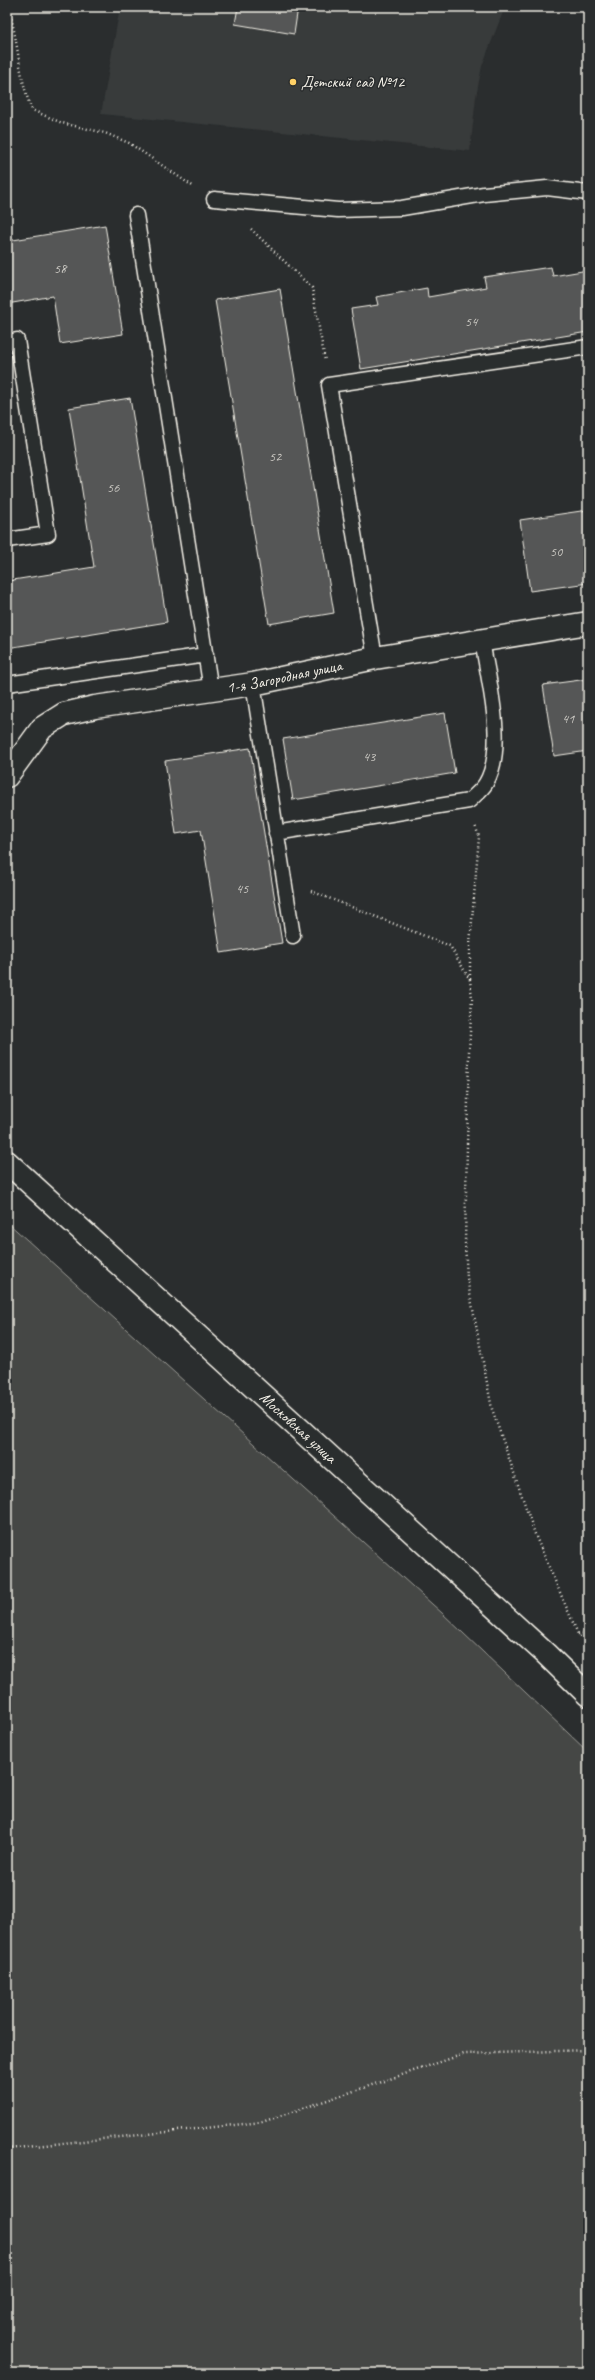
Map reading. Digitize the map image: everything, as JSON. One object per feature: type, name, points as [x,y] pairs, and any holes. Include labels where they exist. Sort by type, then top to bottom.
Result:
[{"type":"main road","name":"1-я Загородная улица","points":[[7,776],[42,728],[64,714],[95,707],[253,684],[375,658],[588,623]]},
{"type":"main road","name":"Московская улица","points":[[7,1162],[546,1654],[588,1695]]},
{"type":"lane","points":[[214,199],[338,210],[402,208],[484,194],[547,188],[588,193]]},
{"type":"lane","points":[[136,215],[211,690]]},
{"type":"lane","points":[[7,342],[18,340],[48,534],[7,540]]},
{"type":"lane","points":[[375,658],[329,385],[588,347]]},
{"type":"lane","points":[[276,833],[469,801],[486,783],[494,758],[494,722],[482,640]]},
{"type":"lane","points":[[7,684],[206,655]]},
{"type":"lane","points":[[253,684],[293,936]]},
{"type":"path","points":[[8,7],[16,32],[24,92],[32,110],[62,123],[106,133],[129,143],[184,182],[214,199]]},
{"type":"path","points":[[250,228],[312,288],[329,385]]},
{"type":"path","points":[[469,801],[479,837],[470,944],[470,980],[472,998],[469,1051],[464,1242],[467,1278],[492,1409],[536,1537],[578,1634],[588,1644]]},
{"type":"path","points":[[284,881],[450,946],[470,980]]},
{"type":"path","points":[[578,1634],[588,1632]]},
{"type":"path","points":[[7,2150],[262,2122],[464,2054],[588,2050]]},
{"type":"shaded area","name":"Детский сад №12","points":[[120,7],[505,7],[482,66],[476,97],[470,151],[101,114]]},
{"type":"shaded area","points":[[7,1222],[442,1613],[588,1752],[588,2373],[7,2373]]},
{"type":"building","points":[[238,7],[298,7],[294,34],[235,24]]},
{"type":"building","points":[[105,225],[123,334],[60,344],[53,296],[7,304],[7,241]]},
{"type":"building","points":[[551,267],[553,276],[588,270],[588,332],[361,369],[351,309],[378,305],[376,297],[427,288],[428,297],[486,287],[484,277]]},
{"type":"building","points":[[280,289],[334,613],[269,624],[215,300]]},
{"type":"building","points":[[130,398],[167,622],[7,648],[7,581],[94,567],[69,408]]},
{"type":"building","points":[[588,510],[588,583],[530,591],[520,520]]},
{"type":"building","points":[[588,679],[588,751],[554,756],[543,685]]},
{"type":"building","points":[[445,713],[455,773],[293,800],[283,739]]},
{"type":"building","points":[[250,748],[282,943],[221,953],[201,830],[176,834],[165,761]]},
{"type":"place","name":"Детский сад №12","points":[[293,82]]}]
